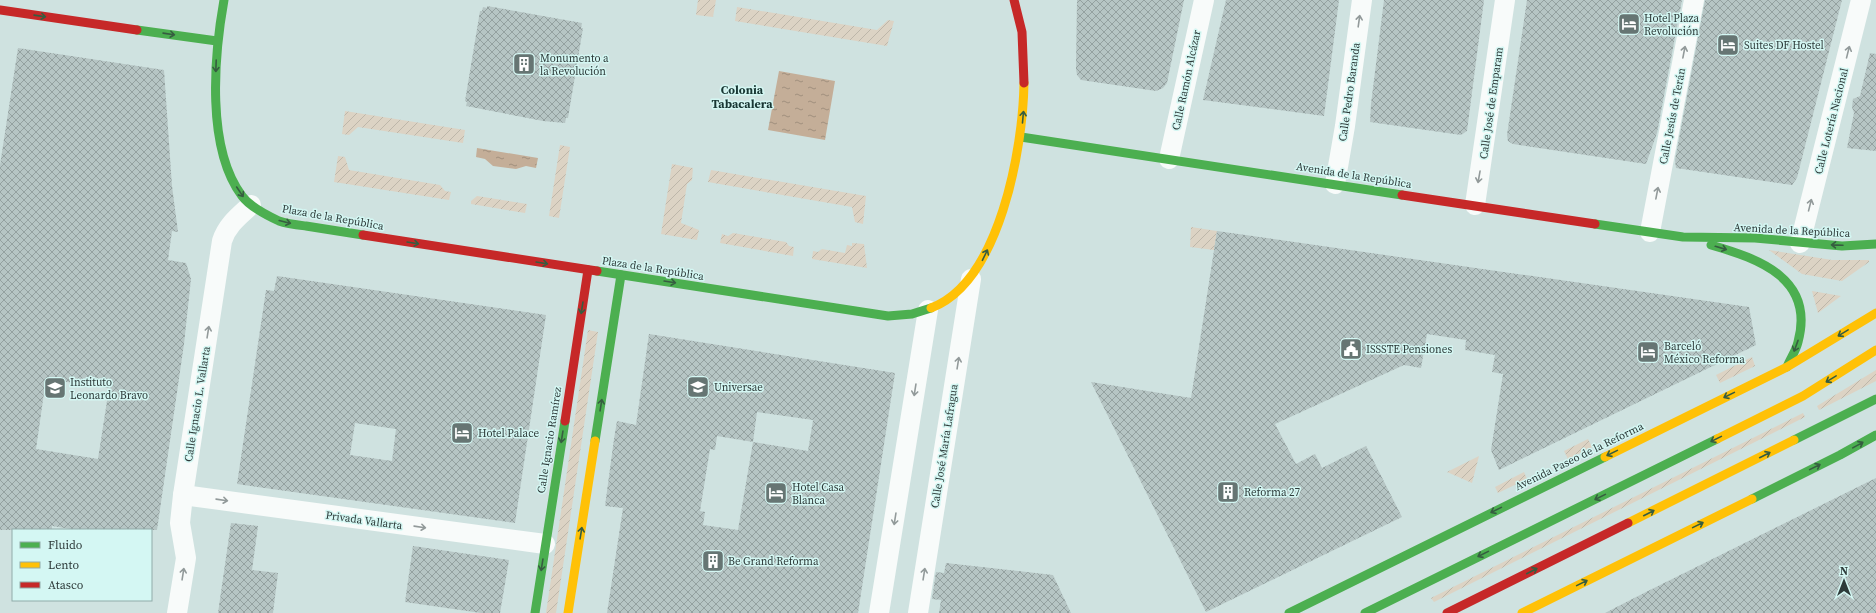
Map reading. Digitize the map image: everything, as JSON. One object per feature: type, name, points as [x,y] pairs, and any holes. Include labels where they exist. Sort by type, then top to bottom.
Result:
[{"type":"main road","name":"Plaza de la República","points":[[224,0],[217,41],[217,111],[222,148],[230,176],[242,196],[251,205],[281,222],[888,316],[906,316],[928,310],[949,299],[971,279],[988,248],[1004,207],[1021,137],[1025,81],[1024,53],[1022,31],[1014,0]]},
{"type":"main road","points":[[0,13],[217,41]]},
{"type":"main road","name":"Avenida de la República","points":[[1021,137],[1683,237],[1737,252],[1756,259],[1777,272],[1787,281],[1798,301],[1801,327],[1798,344],[1787,367]]},
{"type":"main road","name":"Avenida de la República","points":[[1683,237],[1755,238],[1842,246],[1876,244]]},
{"type":"main road","name":"Calle Ignacio Ramírez","points":[[535,613],[588,270]]},
{"type":"main road","points":[[568,613],[621,275]]},
{"type":"main road","name":"Avenida Paseo de la Reforma","points":[[1289,613],[1787,367],[1876,312]]},
{"type":"main road","points":[[1365,613],[1803,396],[1876,350]]},
{"type":"main road","points":[[1447,613],[1876,399]]},
{"type":"main road","points":[[1522,613],[1876,435]]},
{"type":"street","name":"Calle Ramón Alcázar","points":[[1169,159],[1204,0]]},
{"type":"street","name":"Calle Pedro Baranda","points":[[1335,184],[1345,126],[1362,0]]},
{"type":"street","name":"Calle José de Emparam","points":[[1475,205],[1505,0]]},
{"type":"street","name":"Calle Jesús de Terán","points":[[1650,232],[1694,0]]},
{"type":"street","name":"Calle Lotería Nacional","points":[[1800,243],[1861,0]]},
{"type":"street","name":"Calle Ignacio L. Vallarta","points":[[177,613],[186,558],[180,523],[183,495],[222,240],[225,233],[235,220],[251,205]]},
{"type":"street","name":"Calle José María Lafragua","points":[[918,613],[971,279]]},
{"type":"street","points":[[879,613],[928,310]]},
{"type":"street","name":"Privada Vallarta","points":[[183,495],[545,544]]},
{"type":"shaded area","points":[[698,0],[716,0],[713,17],[696,15]]},
{"type":"shaded area","points":[[737,7],[877,30],[888,20],[894,21],[887,46],[735,21]]},
{"type":"shaded area","points":[[345,111],[465,130],[463,143],[358,127],[349,135],[342,134]]},
{"type":"shaded area","points":[[560,145],[570,147],[559,218],[549,216]]},
{"type":"shaded area","points":[[338,156],[345,157],[349,170],[440,185],[445,191],[451,192],[449,200],[334,182]]},
{"type":"shaded area","points":[[672,164],[693,168],[692,180],[687,184],[681,223],[699,230],[697,240],[661,234]]},
{"type":"shaded area","points":[[711,170],[866,196],[863,224],[855,222],[852,207],[708,182]]},
{"type":"shaded area","points":[[477,196],[527,204],[525,213],[471,204],[471,201]]},
{"type":"shaded area","points":[[1191,227],[1217,231],[1214,250],[1190,247]]},
{"type":"shaded area","points":[[733,233],[786,242],[789,246],[794,247],[793,256],[720,243],[722,234],[728,236]]},
{"type":"shaded area","points":[[852,243],[864,244],[867,268],[812,259],[813,251],[818,252],[822,249],[845,253],[847,245],[852,246]]},
{"type":"shaded area","points":[[1769,250],[1832,260],[1869,260],[1869,262],[1842,281],[1802,274]]},
{"type":"shaded area","points":[[1812,291],[1841,296],[1818,313]]},
{"type":"shaded area","points":[[588,330],[598,332],[556,613],[546,613]]},
{"type":"shaded area","points":[[1752,357],[1755,366],[1720,383],[1716,375]]},
{"type":"shaded area","points":[[1876,370],[1876,381],[1819,410],[1817,406]]},
{"type":"shaded area","points":[[1803,413],[1805,417],[1434,602],[1431,598]]},
{"type":"shaded area","points":[[1588,439],[1592,447],[1568,459],[1564,451]]},
{"type":"shaded area","points":[[1479,456],[1472,483],[1447,472]]},
{"type":"shaded area","points":[[1524,472],[1527,479],[1498,493],[1495,487]]},
{"type":"water","points":[[779,71],[835,81],[825,140],[768,130]]},
{"type":"water","points":[[477,148],[538,158],[536,168],[526,166],[516,169],[493,166],[485,159],[476,157]]},
{"type":"building","points":[[1077,0],[1184,0],[1167,83],[1163,88],[1156,91],[1081,80],[1077,75],[1076,69]]},
{"type":"building","points":[[1226,0],[1339,0],[1324,116],[1203,100]]},
{"type":"building","points":[[1384,0],[1484,0],[1467,131],[1461,135],[1370,122]]},
{"type":"building","points":[[1527,0],[1682,0],[1657,133],[1646,164],[1513,144],[1508,141],[1507,135]]},
{"type":"building","points":[[1705,0],[1842,0],[1797,178],[1792,185],[1676,168],[1675,160]]},
{"type":"building","name":"Monumento a la Revolución","points":[[487,6],[582,23],[581,28],[583,28],[568,118],[566,118],[565,123],[543,121],[466,106],[467,102],[465,101],[480,11],[482,11],[483,7],[487,8]]},
{"type":"building","points":[[18,48],[164,70],[172,186],[178,232],[172,231],[168,260],[186,263],[191,279],[184,344],[157,530],[71,529],[52,526],[52,529],[0,530],[0,165]],"holes":[[[46,379],[109,388],[98,459],[36,449]]]},
{"type":"building","points":[[1870,53],[1876,54],[1876,151],[1847,148],[1854,113],[1852,107],[1853,99],[1860,96]]},
{"type":"building","points":[[1217,231],[1749,307],[1756,345],[1499,470],[1491,450],[1503,374],[1492,372],[1495,355],[1465,350],[1466,340],[1427,334],[1421,368],[1404,365],[1275,424],[1296,464],[1315,454],[1322,468],[1366,446],[1402,517],[1206,612],[1091,382],[1191,398]]},
{"type":"building","points":[[277,276],[546,315],[515,523],[237,484],[266,290],[274,291]],"holes":[[[355,423],[396,429],[392,461],[350,455]]]},
{"type":"building","points":[[649,334],[895,373],[858,613],[607,613],[623,508],[605,506],[614,439],[617,421],[636,425]],"holes":[[[757,412],[813,420],[808,451],[753,442]],[[717,436],[753,442],[738,530],[703,525],[705,512],[700,511],[710,449],[715,450]]]},
{"type":"building","points":[[1876,478],[1876,613],[1605,613],[1646,592]]},
{"type":"building","points":[[231,523],[258,526],[252,570],[278,573],[273,613],[218,613]]},
{"type":"building","points":[[413,546],[509,560],[500,613],[481,613],[405,602]]},
{"type":"building","points":[[946,563],[1053,575],[1071,613],[939,613],[941,600],[932,599],[936,572],[944,573]]},
{"type":"traffic: fast","points":[[224,0],[218,48],[216,101],[218,128],[223,153],[230,176],[242,196],[249,204],[279,221],[363,235]]},
{"type":"traffic: fast","points":[[137,30],[217,41]]},
{"type":"traffic: fast","points":[[1021,137],[1402,195]]},
{"type":"traffic: fast","points":[[1595,224],[1683,237],[1755,238],[1842,246],[1876,244]]},
{"type":"traffic: fast","points":[[1711,245],[1748,257],[1765,265],[1779,275],[1791,287],[1798,302],[1801,320],[1798,342],[1787,367]]},
{"type":"traffic: fast","points":[[597,271],[888,316],[912,314],[931,308]]},
{"type":"traffic: fast","points":[[595,441],[621,275]]},
{"type":"traffic: fast","points":[[1794,440],[1876,399]]},
{"type":"traffic: fast","points":[[535,613],[565,421]]},
{"type":"traffic: fast","points":[[1752,499],[1840,455],[1876,435]]},
{"type":"traffic: fast","points":[[1365,613],[1717,439]]},
{"type":"traffic: fast","points":[[1289,613],[1605,457]]},
{"type":"traffic: slow","points":[[931,308],[955,294],[974,271],[990,243],[1003,210],[1012,176],[1019,142],[1023,110],[1024,83]]},
{"type":"traffic: slow","points":[[1605,457],[1787,367],[1876,313]]},
{"type":"traffic: slow","points":[[1717,439],[1803,396],[1876,350]]},
{"type":"traffic: slow","points":[[1628,523],[1794,440]]},
{"type":"traffic: slow","points":[[568,613],[595,441]]},
{"type":"traffic: slow","points":[[1522,613],[1752,499]]},
{"type":"traffic: jam","points":[[1014,0],[1022,32],[1024,83]]},
{"type":"traffic: jam","points":[[0,10],[137,30]]},
{"type":"traffic: jam","points":[[1402,195],[1595,224]]},
{"type":"traffic: jam","points":[[363,235],[597,271]]},
{"type":"traffic: jam","points":[[565,421],[588,270]]},
{"type":"traffic: jam","points":[[1447,613],[1628,523]]},
{"type":"place","name":"Hotel Plaza Revolución","points":[[1629,24]]},
{"type":"place","name":"Suites DF Hostel","points":[[1728,45]]},
{"type":"place","name":"Monumento a la Revolución","points":[[524,64]]},
{"type":"place","name":"ISSSTE Pensiones","points":[[1351,349]]},
{"type":"place","name":"Barceló México Reforma","points":[[1648,352]]},
{"type":"place","name":"Universae","points":[[698,387]]},
{"type":"place","name":"Instituto Leonardo Bravo","points":[[55,388]]},
{"type":"place","name":"Hotel Palace","points":[[462,433]]},
{"type":"place","name":"Reforma 27","points":[[1228,492]]},
{"type":"place","name":"Hotel Casa Blanca","points":[[776,493]]},
{"type":"place","name":"Be Grand Reforma","points":[[713,561]]},
{"type":"district","name":"Colonia Tabacalera","points":[[742,97]]}]
